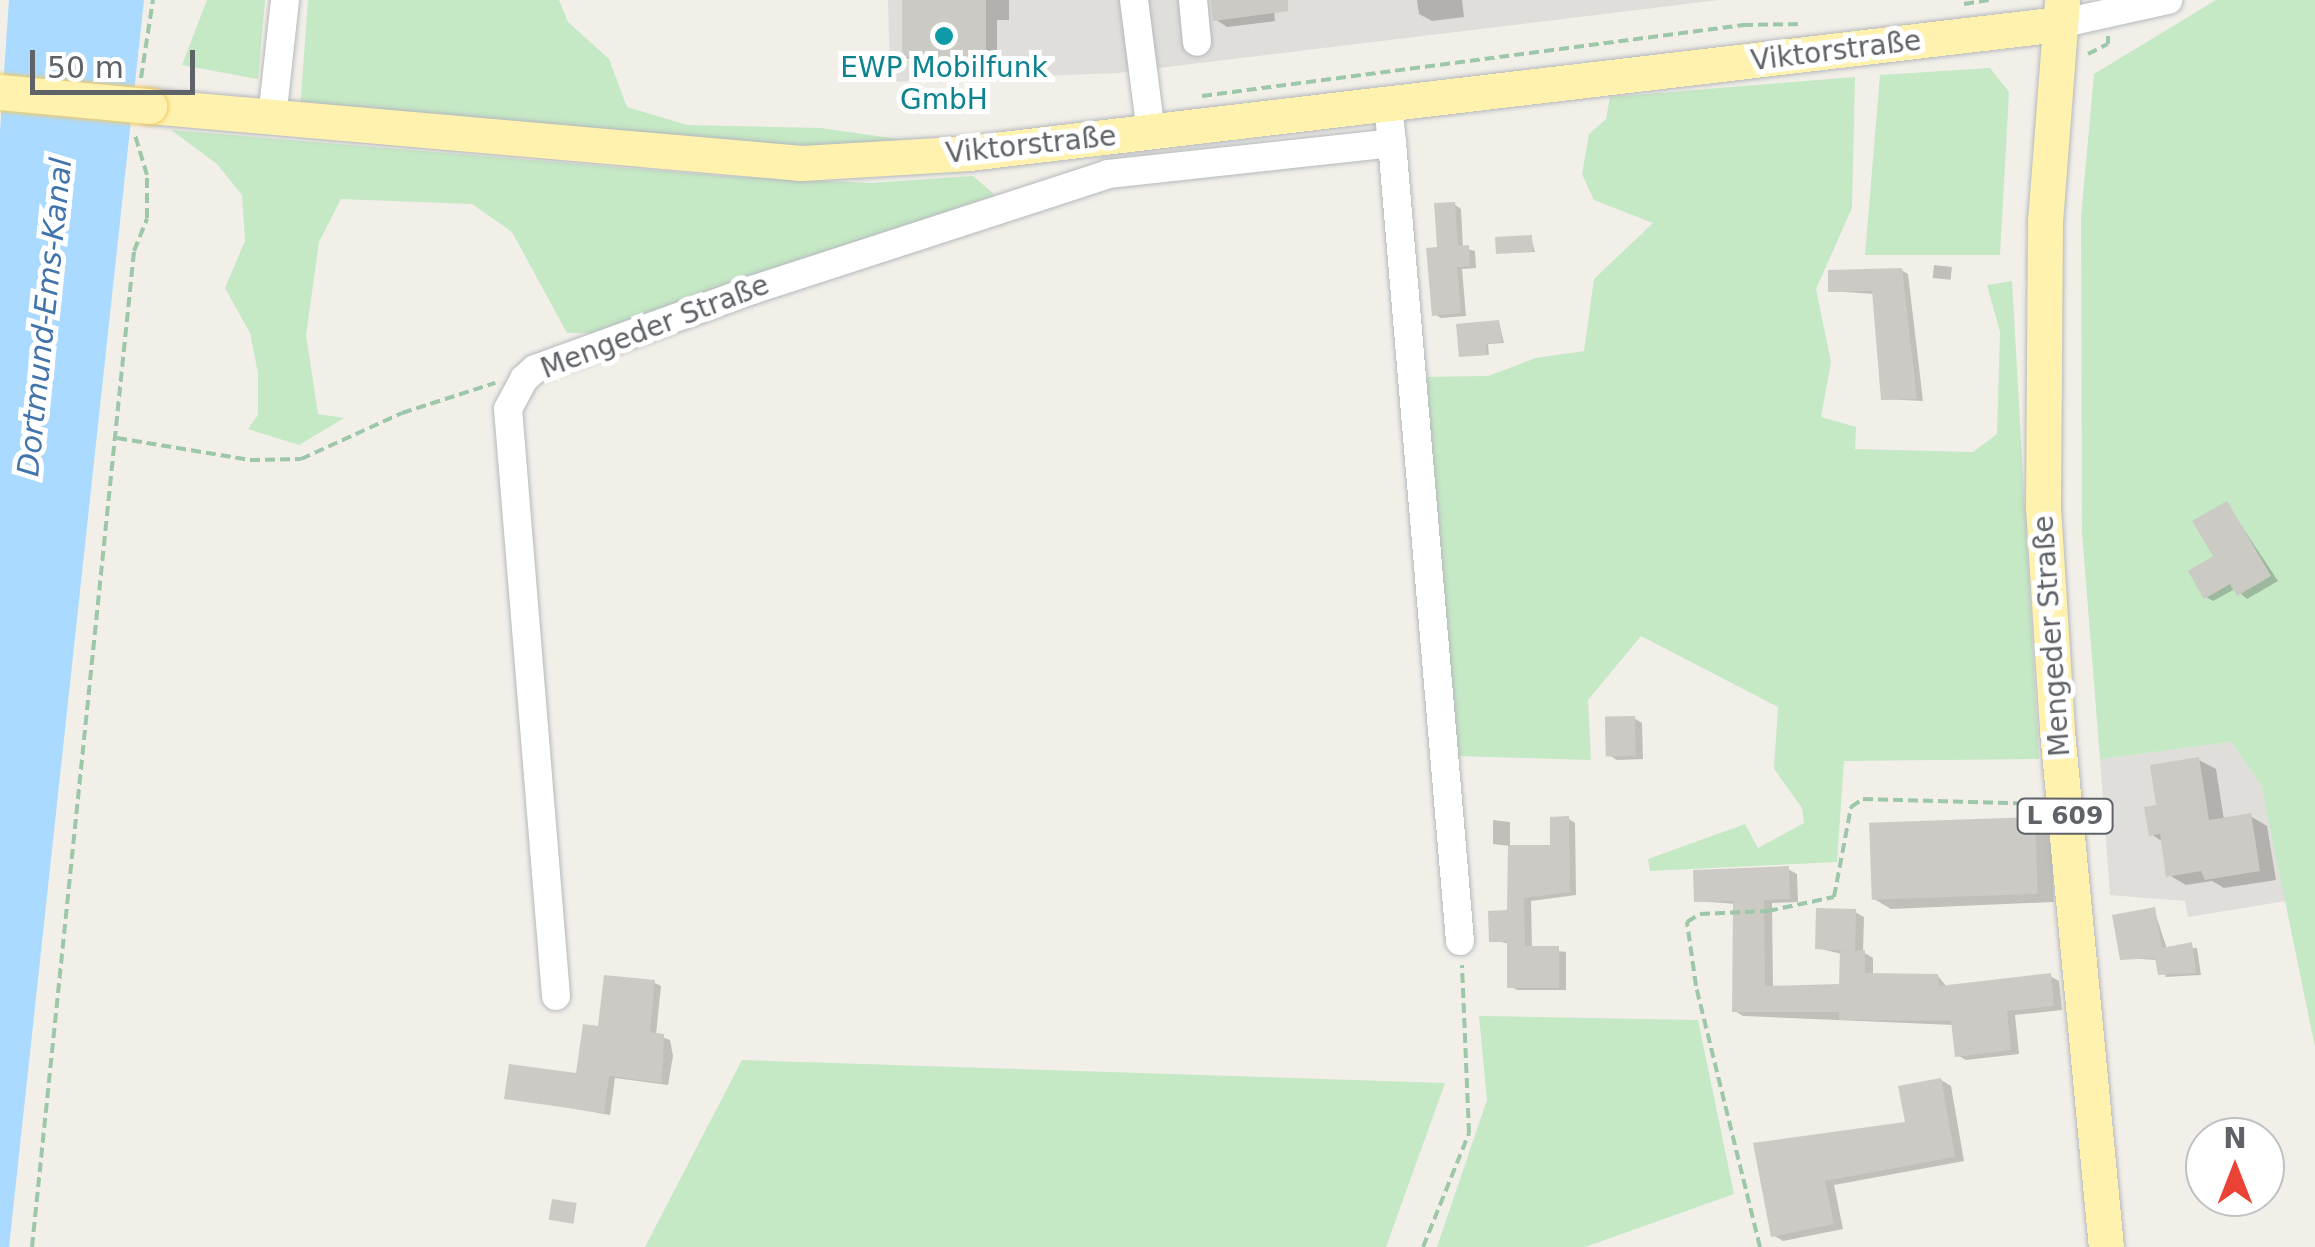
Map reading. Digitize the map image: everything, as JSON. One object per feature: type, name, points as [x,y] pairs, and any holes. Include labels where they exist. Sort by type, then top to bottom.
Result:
[{"type":"main road","name":"Viktorstraße","points":[[0,92],[141,109],[802,163],[1205,126],[2061,12]]},
{"type":"main road","name":"Mengeder Straße","points":[[2061,12],[2045,220],[2044,508],[2064,804],[2106,1247]]},
{"type":"street","points":[[272,118],[285,0]]},
{"type":"street","points":[[1134,0],[1151,132]]},
{"type":"street","points":[[1193,0],[1197,42]]},
{"type":"street","points":[[2061,12],[2108,16],[2168,0]]},
{"type":"street","points":[[1388,104],[1460,941]]},
{"type":"street","name":"Mengeder Straße","points":[[556,996],[508,409],[524,379],[535,369],[770,284],[1108,174],[1392,143]]},
{"type":"path","points":[[32,1247],[134,252],[148,218],[141,109],[153,0]]},
{"type":"path","points":[[1950,7],[1989,0]]},
{"type":"path","points":[[2078,66],[2108,44],[2108,16]]},
{"type":"path","points":[[1205,126],[1202,96],[1214,90],[1743,25],[1812,25]]},
{"type":"path","points":[[117,438],[250,460],[301,460],[402,413],[524,379]]},
{"type":"path","points":[[1760,1247],[1696,986],[1687,922],[1700,914],[1768,911],[1834,897],[1851,807],[1863,800],[2064,804]]},
{"type":"path","points":[[1423,1247],[1469,1133],[1460,941]]},
{"type":"shaded area","points":[[888,0],[1719,0],[1118,73],[890,82]]},
{"type":"shaded area","points":[[2231,742],[2261,784],[2286,901],[2188,917],[2185,901],[2110,895],[2100,759]]},
{"type":"green space","points":[[207,0],[265,0],[258,79],[182,65]]},
{"type":"green space","points":[[308,0],[559,0],[568,22],[609,59],[627,107],[687,125],[821,128],[912,141],[804,153],[300,110]]},
{"type":"green space","points":[[2216,0],[2315,0],[2315,1047],[2261,784],[2231,742],[2100,759],[2082,532],[2081,217],[2094,74]]},
{"type":"green space","points":[[1990,68],[2009,92],[2000,255],[1865,255],[1880,75]]},
{"type":"green space","points":[[1855,77],[1852,208],[1816,289],[1831,362],[1821,417],[1856,427],[1855,449],[1973,452],[1997,434],[2000,332],[1987,285],[2012,281],[2039,759],[1844,761],[1837,862],[1650,871],[1648,859],[1745,824],[1758,848],[1804,823],[1802,808],[1774,769],[1778,707],[1641,636],[1588,700],[1591,760],[1455,756],[1421,377],[1488,376],[1536,358],[1584,351],[1594,279],[1653,223],[1594,200],[1582,174],[1589,134],[1606,119],[1610,97]]},
{"type":"green space","points":[[171,130],[723,176],[871,183],[973,176],[995,195],[593,333],[567,333],[512,232],[472,204],[341,199],[319,242],[306,335],[318,414],[344,418],[299,445],[248,429],[258,415],[258,373],[250,333],[225,288],[245,241],[242,195],[217,164]]},
{"type":"green space","points":[[1479,1016],[1698,1020],[1734,1194],[1585,1247],[1437,1247],[1487,1100]]},
{"type":"green space","points":[[742,1060],[1445,1083],[1386,1247],[645,1247]]},
{"type":"water","name":"Dortmund-Ems-Kanal","points":[[9,0],[144,0],[9,1247],[0,1247],[0,132]]},
{"type":"building","name":"EWP Mobilfunk GmbH","points":[[902,0],[986,0],[986,57],[902,57]]},
{"type":"building","points":[[1211,0],[1288,0],[1288,11],[1213,21]]},
{"type":"building","points":[[1455,202],[1458,246],[1469,245],[1470,266],[1457,267],[1461,313],[1432,316],[1426,248],[1437,247],[1434,203]]},
{"type":"building","points":[[1532,235],[1533,252],[1496,254],[1495,237]]},
{"type":"building","points":[[1902,268],[1917,399],[1881,400],[1872,291],[1828,292],[1828,270]]},
{"type":"building","points":[[1499,320],[1502,342],[1486,344],[1487,355],[1459,357],[1456,324]]},
{"type":"building","points":[[2227,501],[2271,576],[2237,596],[2230,584],[2204,599],[2188,571],[2213,556],[2192,521]]},
{"type":"building","points":[[1635,716],[1636,756],[1606,757],[1605,717]]},
{"type":"building","points":[[2199,757],[2209,820],[2251,813],[2260,871],[2205,880],[2201,871],[2166,877],[2160,834],[2149,836],[2144,807],[2156,805],[2150,765]]},
{"type":"building","points":[[1569,816],[1570,892],[1524,898],[1525,946],[1559,946],[1559,988],[1507,988],[1507,942],[1489,942],[1488,911],[1507,910],[1508,845],[1550,845],[1550,817]]},
{"type":"building","points":[[2035,817],[2038,894],[1872,900],[1869,823]]},
{"type":"building","points":[[1789,866],[1790,899],[1764,900],[1765,986],[1839,984],[1840,951],[1851,951],[1815,949],[1816,908],[1856,909],[1855,951],[1865,950],[1865,973],[1938,974],[1939,986],[2051,973],[2054,1006],[2007,1011],[2011,1050],[1955,1057],[1951,1021],[1839,1020],[1839,1012],[1732,1012],[1733,901],[1694,902],[1693,870]]},
{"type":"building","points":[[2155,907],[2162,948],[2192,942],[2196,973],[2158,975],[2155,958],[2120,960],[2112,915]]},
{"type":"building","points":[[604,975],[655,980],[650,1032],[664,1034],[662,1083],[609,1076],[604,1113],[504,1099],[509,1064],[576,1073],[583,1024],[598,1026]]},
{"type":"building","points":[[1941,1078],[1955,1157],[1825,1181],[1834,1224],[1771,1237],[1753,1143],[1905,1122],[1898,1086]]},
{"type":"building","points":[[552,1199],[577,1203],[573,1224],[549,1220]]},
{"type":"place","name":"EWP Mobilfunk GmbH","points":[[944,36]]}]
